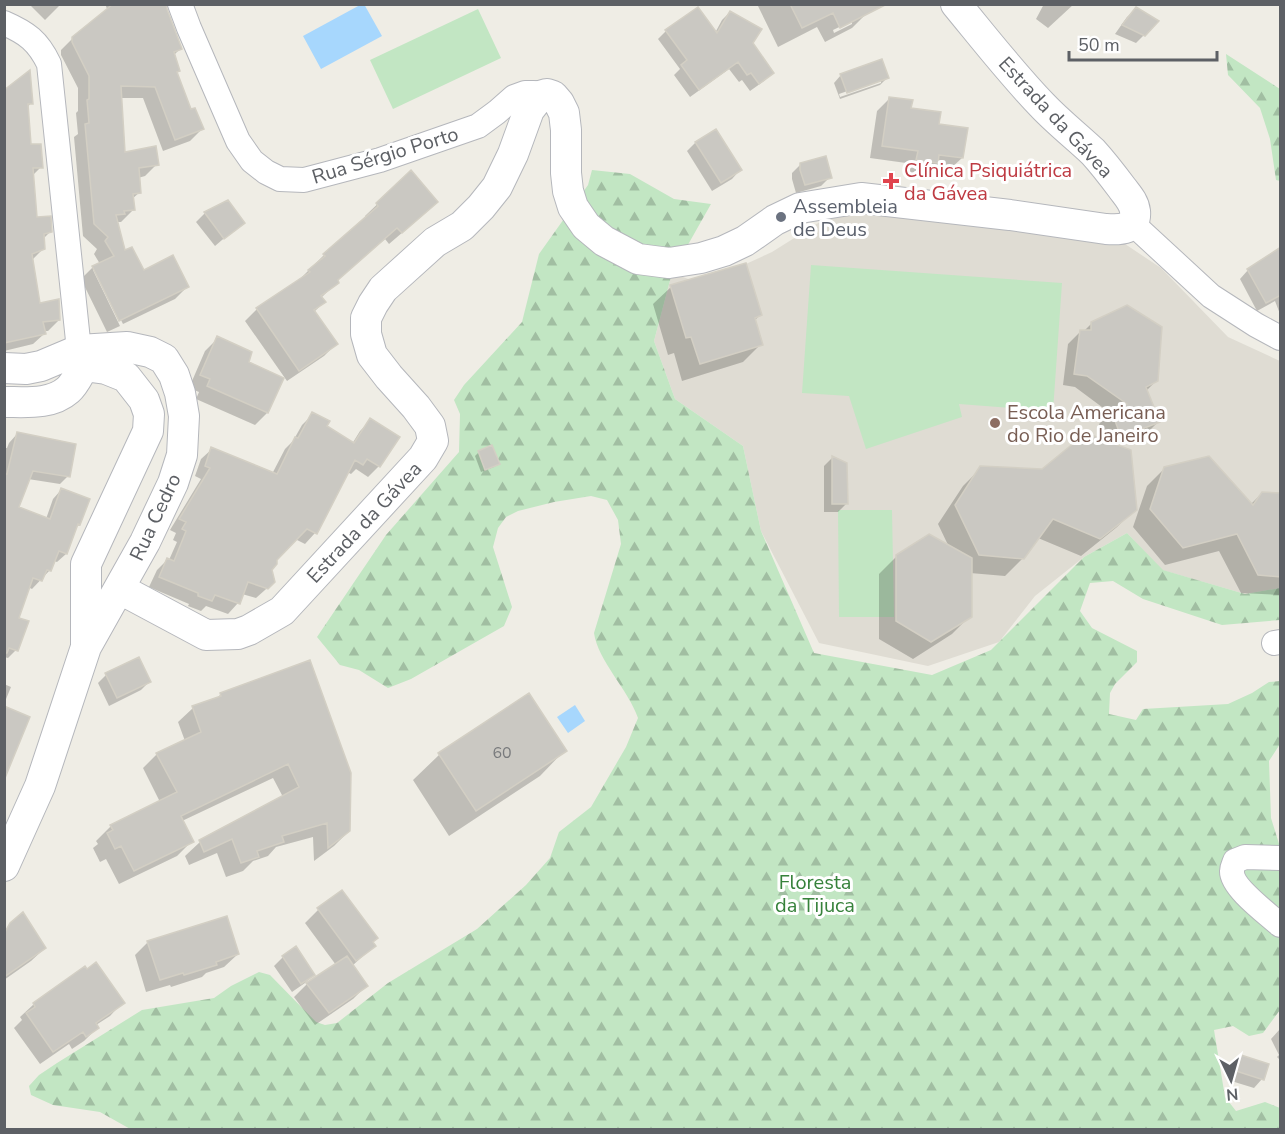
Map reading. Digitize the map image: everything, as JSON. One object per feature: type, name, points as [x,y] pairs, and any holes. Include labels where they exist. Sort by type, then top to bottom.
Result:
[{"type":"street","name":"Rua Sérgio Porto","points":[[180,4],[238,141],[252,161],[280,179],[304,180],[380,160],[478,126],[514,97],[525,93],[540,96]]},
{"type":"street","name":"Estrada da Gávea","points":[[956,4],[1042,106],[1095,155],[1118,183],[1132,202],[1135,211],[1133,224]]},
{"type":"street","points":[[4,23],[20,30],[40,47],[49,64],[82,358],[69,389],[56,398],[41,402],[4,402]]},
{"type":"street","points":[[540,96],[547,94],[553,96],[560,103],[564,113],[566,173],[573,207],[586,226],[604,241],[638,259],[669,263],[701,258],[745,241],[776,220],[800,208],[861,198],[1010,214],[1106,229],[1119,230],[1133,224],[1211,296],[1281,338]]},
{"type":"street","name":"Estrada da Gávea","points":[[120,590],[206,635],[238,634],[249,630],[282,611],[423,458],[433,441],[430,426],[372,355],[366,334],[366,318],[383,289],[435,242],[462,226],[497,187],[530,110],[540,96]]},
{"type":"street","name":"Rua Cedro","points":[[4,368],[26,369],[127,347],[150,352],[164,359],[174,375],[184,416],[182,455],[173,483],[120,590]]},
{"type":"street","points":[[82,358],[126,377],[144,400],[149,414],[148,431],[86,564],[86,647]]},
{"type":"street","points":[[4,866],[43,776],[86,647],[120,590]]},
{"type":"street","points":[[1281,858],[1245,857],[1235,861],[1232,871],[1236,882],[1247,896],[1281,925]]},
{"type":"shaded area","name":"Escola Americana do Rio de Janeiro","points":[[891,212],[1122,242],[1161,268],[1228,337],[1280,361],[1280,588],[1245,594],[1162,570],[1127,533],[1084,557],[1035,596],[999,642],[928,666],[819,643],[761,531],[743,446],[675,399],[654,341],[672,273],[702,284],[772,252],[831,215]]},
{"type":"green space","points":[[478,9],[501,58],[393,109],[370,60]]},
{"type":"green space","points":[[1226,54],[1280,89],[1280,181],[1276,180],[1270,139],[1260,108],[1228,75]]},
{"type":"green space","name":"Floresta da Tijuca","points":[[592,170],[630,174],[674,199],[711,204],[672,273],[654,341],[675,399],[743,446],[761,531],[814,653],[932,675],[991,650],[1084,557],[1127,533],[1163,570],[1245,594],[1280,588],[1280,620],[1222,625],[1143,599],[1113,581],[1090,583],[1080,611],[1092,628],[1137,651],[1137,662],[1115,684],[1110,693],[1109,714],[1136,720],[1143,709],[1228,704],[1269,682],[1280,681],[1280,744],[1269,761],[1271,818],[1280,847],[1280,1010],[1263,1033],[1249,1036],[1233,1026],[1214,1030],[1225,1097],[1236,1111],[1265,1102],[1280,1108],[1280,1129],[132,1130],[100,1112],[53,1105],[31,1095],[29,1086],[39,1075],[142,1010],[214,998],[231,986],[259,972],[270,975],[316,1022],[325,1025],[337,1023],[388,983],[477,929],[526,885],[550,858],[559,832],[591,807],[626,747],[638,718],[601,654],[594,633],[621,544],[618,520],[607,500],[591,496],[554,502],[518,511],[506,517],[498,528],[493,547],[512,607],[504,626],[411,679],[388,688],[359,670],[340,665],[317,637],[386,535],[459,452],[460,414],[454,400],[464,385],[522,322],[539,254],[588,185]]},
{"type":"green space","points":[[811,265],[1062,283],[1053,411],[959,404],[962,417],[866,449],[849,396],[802,393]]},
{"type":"green space","points":[[838,510],[892,510],[894,617],[839,617]]},
{"type":"water","points":[[364,4],[382,36],[321,69],[303,36]]},
{"type":"water","points":[[575,705],[585,721],[568,733],[557,717]]},
{"type":"building","points":[[113,4],[166,4],[182,49],[174,52],[180,71],[177,72],[191,109],[195,108],[204,129],[175,140],[155,87],[121,86],[125,152],[156,146],[159,165],[139,168],[141,193],[133,194],[135,210],[124,211],[125,214],[116,215],[125,250],[132,247],[144,270],[173,255],[189,287],[119,321],[92,266],[114,256],[105,241],[108,237],[94,224],[85,124],[89,123],[87,100],[89,99],[89,76],[72,42],[72,37]]},
{"type":"building","points":[[790,4],[887,4],[840,28],[833,13],[802,28]]},
{"type":"building","points":[[698,7],[717,33],[730,11],[762,29],[753,43],[774,73],[759,84],[751,73],[747,75],[738,62],[699,90],[681,65],[687,60],[665,30]]},
{"type":"building","points":[[1136,7],[1159,21],[1145,36],[1122,25]]},
{"type":"building","points":[[882,59],[889,78],[847,93],[840,74]]},
{"type":"building","points":[[30,70],[33,104],[28,104],[31,144],[41,144],[43,168],[33,168],[37,217],[51,216],[52,232],[44,234],[45,249],[32,254],[40,303],[59,299],[60,320],[43,322],[46,334],[4,343],[4,90]]},
{"type":"building","points":[[889,97],[913,100],[911,108],[941,112],[939,124],[968,128],[963,158],[939,155],[938,163],[916,160],[918,151],[882,146]]},
{"type":"building","points":[[716,129],[742,170],[721,183],[695,142]]},
{"type":"building","points":[[826,156],[832,178],[805,185],[800,163]]},
{"type":"building","points":[[411,170],[438,202],[402,233],[397,228],[338,280],[339,283],[321,296],[326,302],[314,310],[338,344],[299,371],[256,308],[310,272],[308,270],[325,256],[323,254],[378,206],[376,203]]},
{"type":"building","points":[[228,200],[245,223],[224,239],[204,212]]},
{"type":"building","points":[[1281,247],[1281,295],[1266,303],[1247,269]]},
{"type":"building","points":[[746,263],[762,315],[755,318],[763,345],[700,364],[691,337],[686,338],[670,285]]},
{"type":"building","points":[[1127,305],[1162,327],[1158,381],[1146,387],[1160,422],[1121,437],[1111,410],[1127,404],[1087,376],[1074,374],[1080,330],[1091,330],[1091,322]]},
{"type":"building","points":[[217,336],[252,352],[249,362],[284,378],[268,413],[207,386],[210,379],[200,375]]},
{"type":"building","points":[[312,412],[330,421],[327,426],[354,443],[370,418],[400,437],[380,467],[367,459],[363,465],[355,460],[317,534],[307,529],[277,560],[272,570],[275,582],[268,589],[248,582],[240,604],[215,595],[212,601],[159,577],[167,558],[174,561],[186,531],[182,529],[186,522],[179,519],[210,468],[205,466],[211,447],[277,474],[295,437],[298,438]]},
{"type":"building","points":[[17,432],[76,444],[70,477],[33,471],[19,507],[50,519],[61,488],[90,499],[67,554],[59,551],[51,571],[47,570],[42,581],[33,578],[19,618],[29,621],[18,651],[9,648],[7,653],[4,653],[4,474],[7,474]]},
{"type":"building","points":[[1086,433],[1131,450],[1137,510],[1100,539],[1053,519],[1024,559],[979,555],[955,505],[980,466],[1042,469]]},
{"type":"building","points":[[492,445],[500,464],[485,470],[478,451]]},
{"type":"building","points":[[832,456],[847,463],[848,504],[832,504]]},
{"type":"building","points":[[1209,456],[1253,505],[1262,492],[1281,493],[1281,577],[1258,575],[1237,534],[1183,548],[1150,509],[1164,467]]},
{"type":"building","points":[[929,534],[972,558],[972,617],[931,642],[896,621],[896,555]]},
{"type":"building","points":[[139,657],[151,682],[117,698],[105,673]]},
{"type":"building","points":[[310,660],[351,773],[350,831],[328,848],[327,823],[282,836],[284,842],[257,851],[259,857],[241,863],[232,839],[204,852],[199,840],[299,787],[288,764],[181,816],[194,842],[134,871],[121,846],[115,849],[107,833],[113,830],[110,825],[177,792],[156,753],[201,732],[192,706],[221,696],[220,693]]},
{"type":"building","points":[[529,693],[567,751],[476,811],[438,753]]},
{"type":"building","points":[[4,706],[30,717],[5,778],[4,778]]},
{"type":"building","points":[[342,890],[378,938],[373,942],[376,946],[356,961],[317,908]]},
{"type":"building","points":[[23,912],[46,948],[4,977],[4,934],[10,923]]},
{"type":"building","points":[[227,916],[239,954],[216,962],[217,965],[160,980],[147,941]]},
{"type":"building","points":[[296,946],[315,975],[301,984],[282,956]]},
{"type":"building","points":[[347,956],[368,986],[329,1013],[306,983]]},
{"type":"building","points":[[96,962],[125,1003],[96,1023],[99,1028],[86,1037],[83,1032],[53,1052],[26,1013],[35,1007],[33,1003],[85,966],[87,969]]},
{"type":"building","points":[[1241,1055],[1269,1064],[1264,1080],[1236,1071]]},
{"type":"place","name":"Clínica Psiquiátrica da Gávea","points":[[891,181]]},
{"type":"place","name":"Assembleia de Deus","points":[[781,217]]},
{"type":"place","name":"Escola Americana do Rio de Janeiro","points":[[995,423]]}]
